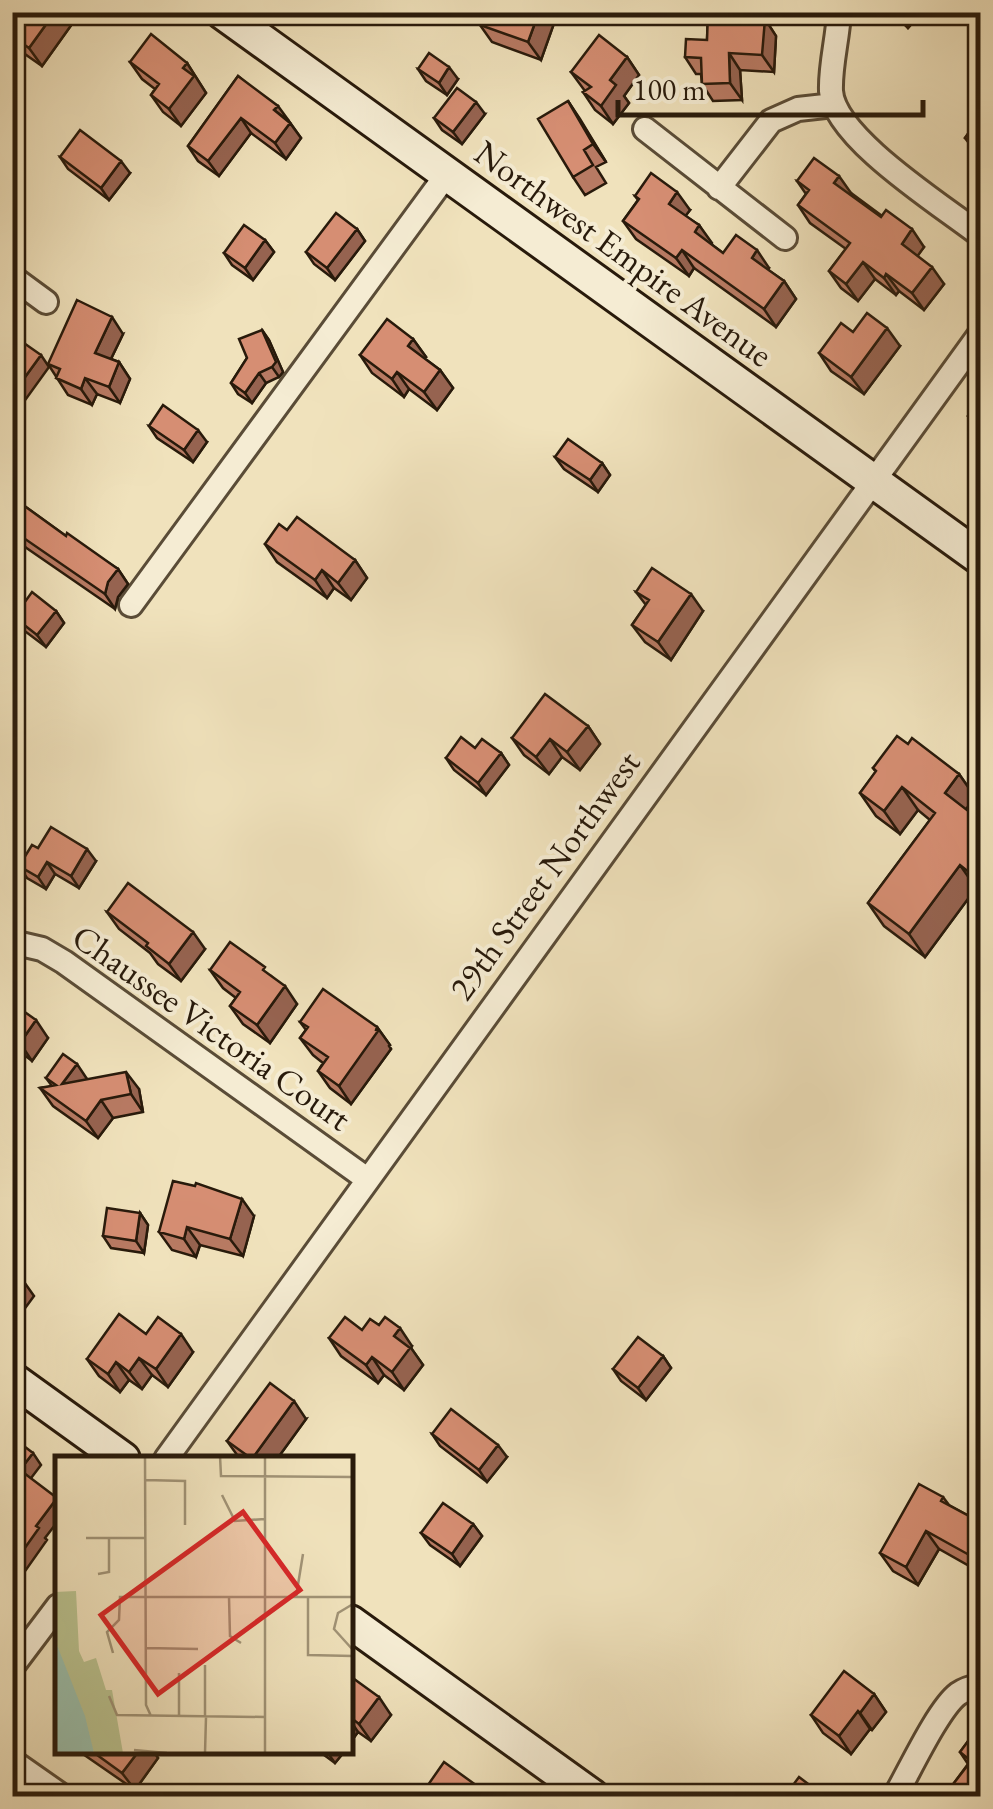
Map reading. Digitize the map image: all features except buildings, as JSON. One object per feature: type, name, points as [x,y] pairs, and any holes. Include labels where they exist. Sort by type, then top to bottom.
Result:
[{"type":"street","name":"Northwest Empire Avenue","points":[[222,12],[980,558]]},
{"type":"street","points":[[839,12],[831,90],[844,123],[860,142],[980,235]]},
{"type":"street","points":[[720,188],[772,121],[798,110],[834,105]]},
{"type":"street","points":[[645,129],[785,238]]},
{"type":"street","points":[[131,605],[447,174]]},
{"type":"street","points":[[12,277],[46,302]]},
{"type":"street","name":"29th Street Northwest","points":[[168,1456],[980,334]]},
{"type":"street","name":"Chaussee Victoria Court","points":[[12,942],[42,949],[64,962],[367,1179]]},
{"type":"street","points":[[12,1380],[119,1456]]},
{"type":"street","points":[[12,1667],[55,1610]]},
{"type":"street","points":[[352,1623],[592,1796]]},
{"type":"street","points":[[896,1796],[943,1712],[958,1694],[980,1686]]},
{"type":"street","points":[[12,1761],[62,1796]]}]
